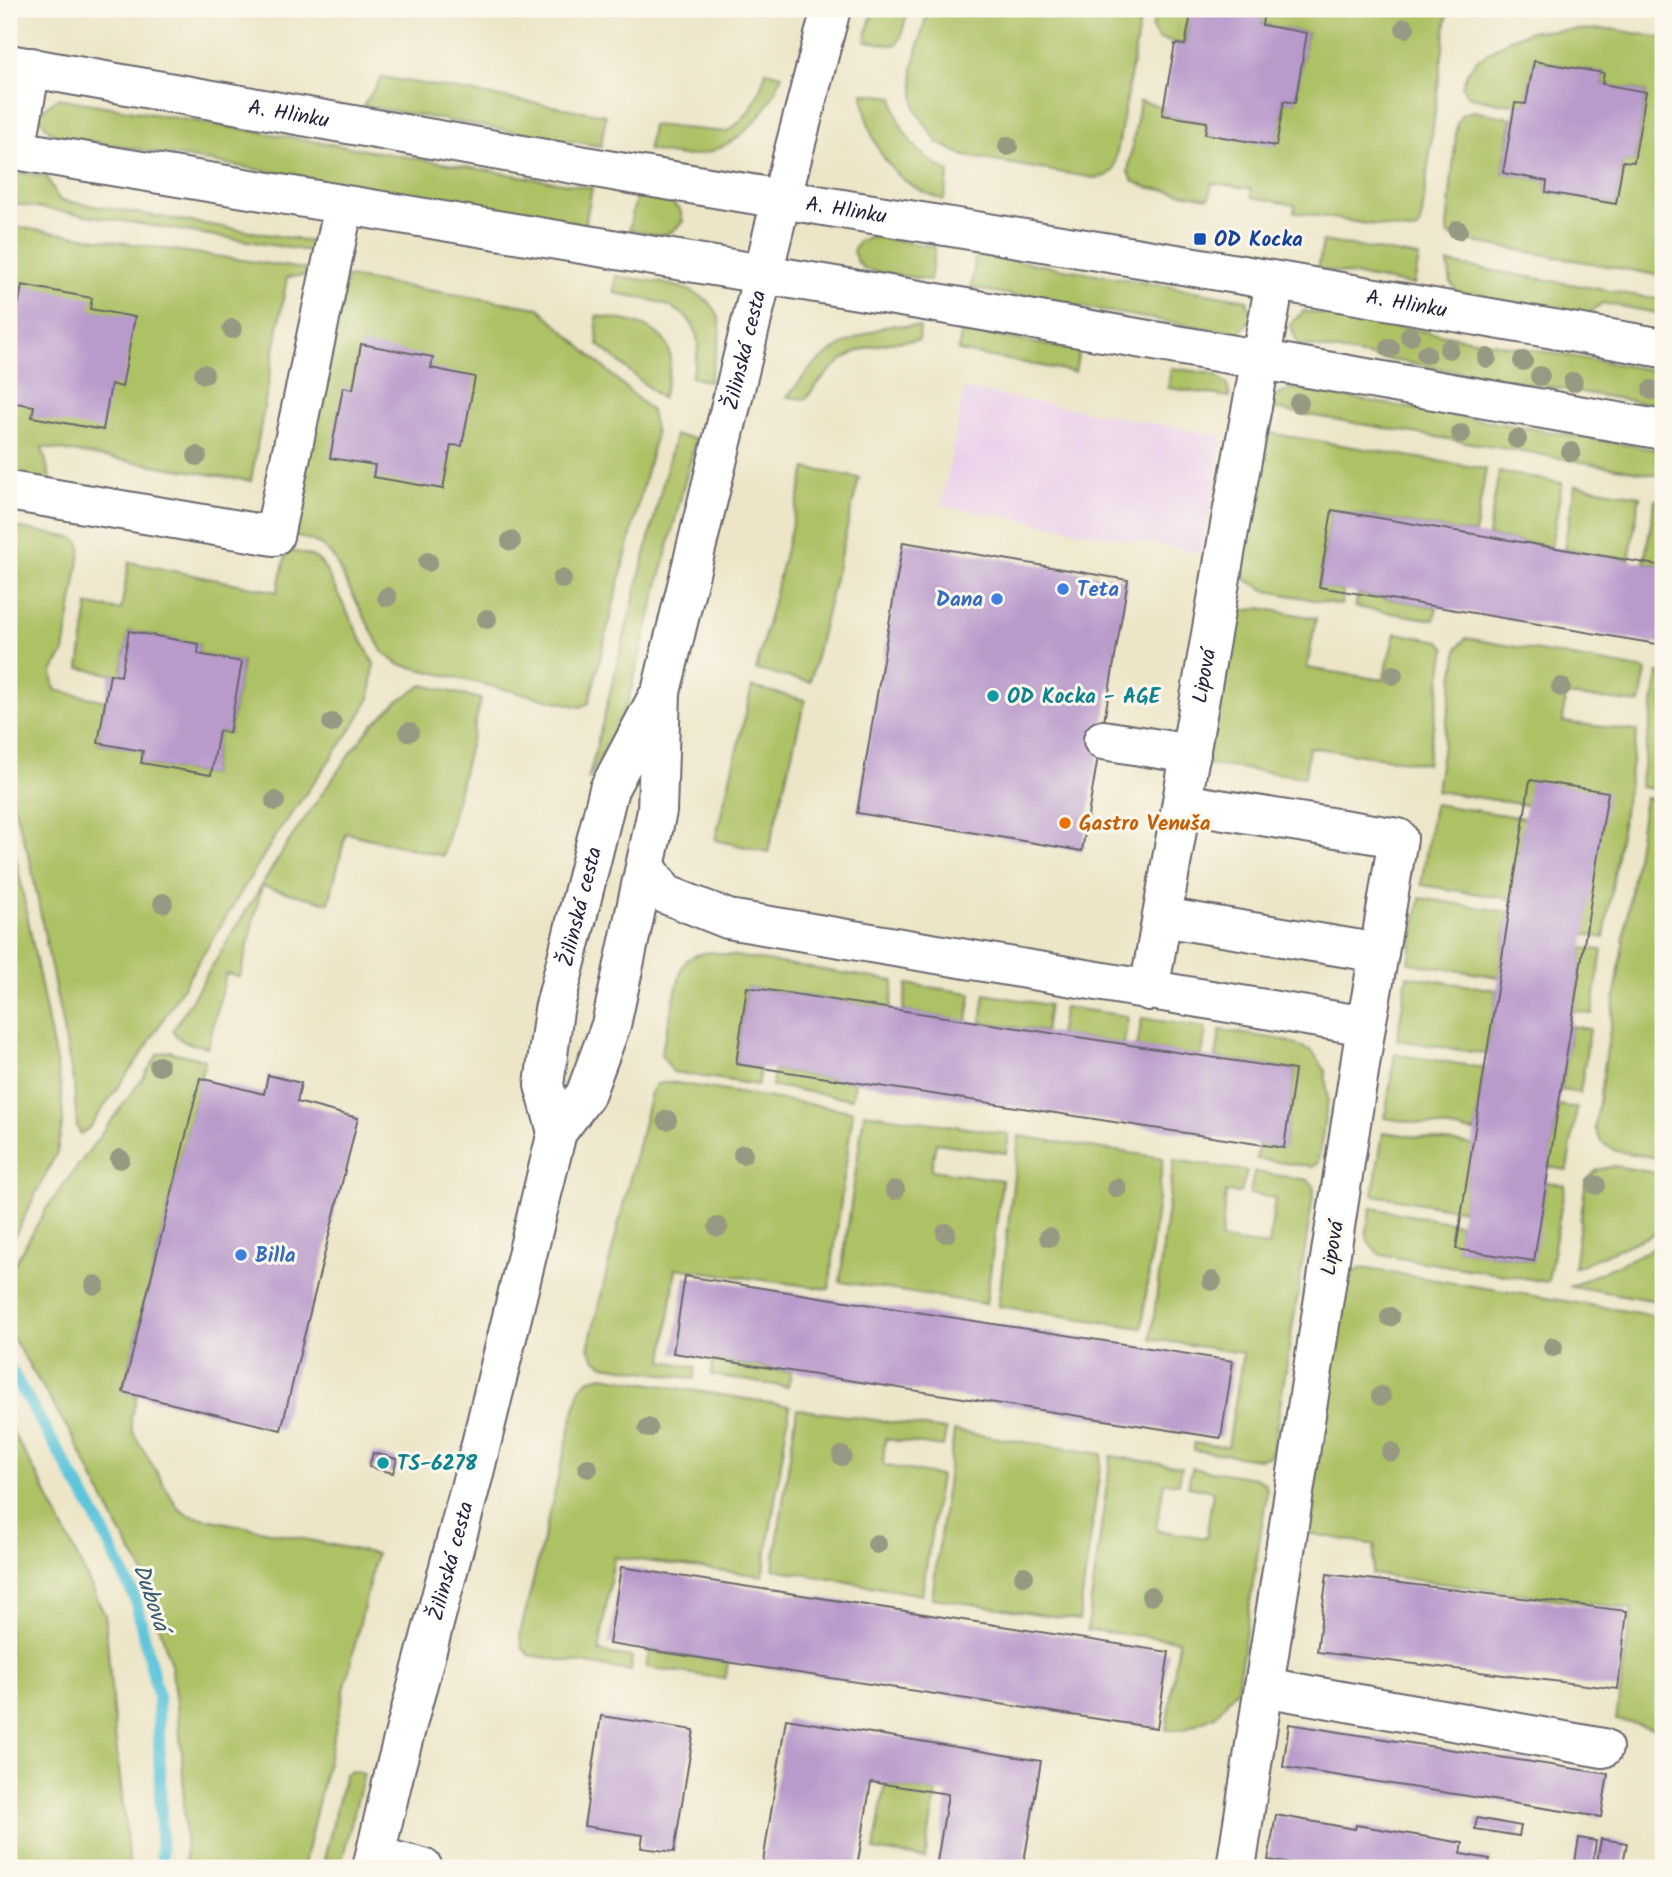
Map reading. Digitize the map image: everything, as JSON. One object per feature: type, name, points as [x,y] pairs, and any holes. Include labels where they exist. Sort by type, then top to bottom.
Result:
[{"type":"street","name":"Žilinská cesta","points":[[374,1862],[396,1766],[474,1473],[557,1132],[585,1095],[611,1025],[657,811],[661,692],[762,275],[831,9]]},
{"type":"street","name":"A. Hlinku","points":[[1663,348],[781,200],[20,65],[12,150],[937,303],[1663,430]]},
{"type":"street","points":[[9,491],[275,536],[344,205]]},
{"type":"street","name":"Lipová","points":[[1149,991],[1275,282]]},
{"type":"street","name":"Žilinská cesta","points":[[557,1132],[544,1085],[554,1010],[609,789],[661,692]]},
{"type":"street","points":[[1103,740],[1191,754]]},
{"type":"street","name":"Lipová","points":[[1182,803],[1398,838],[1366,1026],[1236,1868]]},
{"type":"street","points":[[646,867],[665,894],[728,919],[1366,1026]]},
{"type":"street","points":[[1162,917],[1379,953]]},
{"type":"street","points":[[1264,1687],[1603,1748]]},
{"type":"street","points":[[374,1862],[423,1868]]},
{"type":"shaded area","points":[[964,389],[1223,436],[1201,553],[942,505]]},
{"type":"green space","points":[[873,9],[908,9],[897,44],[865,41]]},
{"type":"green space","points":[[928,9],[1142,9],[1114,170],[1106,176],[1094,178],[965,156],[938,143],[915,109],[913,68]]},
{"type":"green space","points":[[1156,9],[1192,9],[1185,45],[1159,39],[1152,29]]},
{"type":"green space","points":[[1237,9],[1444,9],[1447,16],[1421,224],[1417,230],[1294,212],[1295,205],[1251,197],[1252,189],[1212,183],[1209,198],[1146,187],[1133,181],[1128,172],[1140,101],[1163,107],[1162,115],[1207,122],[1206,134],[1276,145],[1284,101],[1295,102],[1307,33],[1262,25],[1264,13]]},
{"type":"green space","points":[[1611,29],[1663,38],[1663,276],[1457,239],[1448,235],[1457,123],[1462,114],[1473,111],[1512,118],[1503,173],[1547,181],[1546,192],[1616,204],[1623,161],[1634,162],[1646,92],[1602,84],[1604,73],[1534,61],[1526,104],[1499,103],[1468,96],[1462,86],[1468,71],[1477,60],[1510,39],[1531,31]]},
{"type":"green space","points":[[766,71],[782,75],[776,90],[758,118],[734,140],[719,148],[686,156],[648,150],[652,125],[726,132],[734,127],[752,106]]},
{"type":"green space","points":[[382,77],[606,115],[601,146],[363,106]]},
{"type":"green space","points":[[863,93],[893,97],[899,121],[911,142],[928,159],[949,172],[944,200],[909,184],[887,162],[874,141]]},
{"type":"green space","points":[[57,98],[592,188],[585,225],[53,135],[37,115]]},
{"type":"green space","points":[[9,171],[47,177],[59,200],[308,241],[314,244],[315,252],[9,203]]},
{"type":"green space","points":[[636,197],[670,202],[680,210],[683,221],[665,235],[629,230]]},
{"type":"green space","points":[[9,226],[311,270],[311,275],[287,277],[251,481],[42,447],[52,485],[9,478]]},
{"type":"green space","points":[[871,236],[935,247],[930,280],[866,270],[857,262],[853,251],[859,241]]},
{"type":"green space","points":[[1323,241],[1419,257],[1414,285],[1318,269]]},
{"type":"green space","points":[[976,254],[1247,300],[1252,317],[1239,334],[971,288]]},
{"type":"green space","points":[[1448,263],[1663,300],[1663,314],[1602,303],[1584,318],[1459,294],[1451,283]]},
{"type":"green space","points":[[616,276],[682,288],[710,304],[718,316],[720,333],[709,382],[691,377],[698,345],[689,320],[668,306],[614,293]]},
{"type":"green space","points":[[347,277],[539,308],[651,411],[656,434],[589,703],[580,707],[398,664],[382,651],[333,557],[319,544],[290,535]]},
{"type":"green space","points":[[1304,311],[1663,372],[1663,406],[1298,344],[1290,324]]},
{"type":"green space","points":[[596,316],[638,324],[648,328],[664,341],[669,350],[670,362],[662,399],[598,344]]},
{"type":"green space","points":[[889,325],[920,327],[919,340],[882,344],[853,353],[830,371],[806,399],[787,397],[812,367],[829,353],[858,337]]},
{"type":"green space","points":[[962,330],[1079,351],[1075,372],[958,351]]},
{"type":"green space","points":[[1171,368],[1214,374],[1227,384],[1230,397],[1168,388]]},
{"type":"green space","points":[[1292,388],[1663,451],[1663,476],[1268,408],[1274,397]]},
{"type":"green space","points":[[1263,432],[1486,469],[1475,534],[1332,510],[1319,586],[1343,591],[1341,605],[1267,591],[1245,579],[1241,559]]},
{"type":"green space","points":[[675,435],[696,439],[627,705],[588,780]]},
{"type":"green space","points":[[806,468],[859,478],[810,682],[756,670]]},
{"type":"green space","points":[[1499,472],[1562,483],[1551,547],[1488,536]]},
{"type":"green space","points":[[1575,485],[1640,496],[1629,560],[1564,549]]},
{"type":"green space","points":[[1655,500],[1663,501],[1663,566],[1644,563]]},
{"type":"green space","points":[[9,526],[78,541],[81,548],[64,652],[52,672],[55,690],[106,701],[98,743],[143,751],[141,763],[211,775],[219,731],[229,733],[242,662],[198,654],[199,644],[129,631],[121,676],[79,668],[88,605],[121,610],[129,562],[277,592],[287,550],[303,553],[324,567],[374,664],[370,698],[353,727],[275,837],[145,1049],[89,1128],[81,1134],[77,1127],[74,1085],[30,860],[9,791]]},
{"type":"green space","points":[[1358,594],[1437,607],[1434,620],[1355,607]]},
{"type":"green space","points":[[1260,608],[1316,618],[1307,668],[1383,680],[1395,633],[1440,641],[1446,648],[1427,764],[1309,747],[1305,777],[1206,764],[1229,632],[1239,612]]},
{"type":"green space","points":[[1466,638],[1646,670],[1640,703],[1565,695],[1563,722],[1637,731],[1604,938],[1585,934],[1526,805],[1436,791],[1458,647]]},
{"type":"green space","points":[[1658,673],[1663,674],[1663,790],[1640,787]]},
{"type":"green space","points":[[423,685],[481,699],[443,856],[346,833],[329,903],[262,886],[240,977],[226,974],[208,1047],[187,1043],[179,1038],[173,1030],[287,844],[372,725],[398,701]]},
{"type":"green space","points":[[752,687],[805,700],[768,852],[715,840]]},
{"type":"green space","points":[[1645,798],[1663,800],[1663,1159],[1616,1151],[1601,1142],[1595,1128]]},
{"type":"green space","points":[[1434,804],[1525,818],[1512,899],[1421,885]]},
{"type":"green space","points":[[9,835],[17,863],[61,1088],[63,1121],[57,1152],[9,1247]]},
{"type":"green space","points":[[1420,898],[1509,912],[1499,977],[1409,963]]},
{"type":"green space","points":[[1583,948],[1602,950],[1592,1014],[1573,1011]]},
{"type":"green space","points":[[710,952],[894,981],[890,1009],[747,987],[736,1064],[760,1068],[758,1085],[673,1072],[661,1054],[682,967],[693,956]]},
{"type":"green space","points":[[1407,976],[1497,990],[1487,1054],[1397,1040]]},
{"type":"green space","points":[[907,984],[971,993],[967,1021],[903,1011]]},
{"type":"green space","points":[[985,994],[1049,1005],[1045,1032],[981,1022]]},
{"type":"green space","points":[[1064,1007],[1128,1016],[1124,1044],[1059,1035]]},
{"type":"green space","points":[[1142,1018],[1206,1028],[1202,1056],[1137,1047]]},
{"type":"green space","points":[[1571,1026],[1590,1029],[1580,1093],[1561,1090]]},
{"type":"green space","points":[[1220,1030],[1284,1040],[1312,1051],[1325,1070],[1328,1099],[1318,1162],[1313,1167],[1256,1159],[1259,1144],[1284,1147],[1295,1070],[1216,1058]]},
{"type":"green space","points":[[169,1051],[205,1060],[123,1391],[137,1395],[131,1419],[132,1431],[178,1508],[188,1515],[376,1554],[303,1868],[186,1868],[182,1752],[171,1665],[144,1574],[74,1439],[9,1332],[9,1269],[14,1265],[46,1209],[158,1054]]},
{"type":"green space","points":[[1395,1054],[1485,1068],[1475,1132],[1385,1118]]},
{"type":"green space","points":[[774,1070],[855,1082],[852,1099],[772,1086]]},
{"type":"green space","points":[[670,1082],[853,1111],[829,1289],[676,1268],[663,1361],[696,1367],[694,1379],[604,1365],[595,1359],[588,1348],[651,1093],[656,1084]]},
{"type":"green space","points":[[1559,1105],[1577,1108],[1567,1170],[1548,1167]]},
{"type":"green space","points":[[864,1113],[1009,1134],[1006,1153],[936,1143],[931,1170],[1002,1180],[986,1304],[840,1282]]},
{"type":"green space","points":[[1383,1132],[1473,1145],[1463,1210],[1373,1195]]},
{"type":"green space","points":[[1019,1136],[1163,1158],[1142,1328],[998,1306]]},
{"type":"green space","points":[[1174,1160],[1247,1171],[1241,1193],[1226,1192],[1221,1240],[1269,1246],[1275,1198],[1250,1194],[1254,1172],[1308,1180],[1313,1185],[1273,1450],[1268,1457],[1258,1459],[1194,1450],[1194,1443],[1228,1447],[1243,1353],[1151,1339]]},
{"type":"green space","points":[[1614,1166],[1663,1174],[1663,1230],[1574,1268],[1586,1180],[1597,1170]]},
{"type":"green space","points":[[1546,1182],[1565,1185],[1548,1282],[1381,1255],[1368,1240],[1367,1228],[1371,1208],[1460,1224],[1457,1249],[1533,1261]]},
{"type":"green space","points":[[1663,1244],[1663,1302],[1571,1286]]},
{"type":"green space","points":[[1362,1268],[1663,1317],[1663,1727],[1655,1728],[1616,1720],[1632,1609],[1372,1574],[1375,1545],[1307,1533],[1346,1277]]},
{"type":"green space","points":[[713,1359],[791,1372],[788,1387],[711,1375]]},
{"type":"green space","points":[[602,1376],[790,1406],[763,1576],[614,1557],[599,1652],[632,1657],[631,1671],[529,1655],[522,1647],[520,1634],[580,1388],[588,1380]]},
{"type":"green space","points":[[797,1409],[946,1430],[943,1447],[885,1439],[883,1465],[940,1476],[922,1595],[773,1569]]},
{"type":"green space","points":[[9,1426],[42,1484],[105,1615],[130,1868],[9,1868]]},
{"type":"green space","points":[[954,1431],[1102,1454],[1079,1620],[932,1598]]},
{"type":"green space","points":[[1111,1456],[1182,1467],[1179,1483],[1164,1483],[1156,1530],[1206,1538],[1213,1491],[1188,1486],[1192,1468],[1255,1478],[1265,1483],[1267,1491],[1237,1689],[1215,1716],[1184,1730],[1166,1730],[1179,1640],[1087,1630]]},
{"type":"green space","points":[[649,1651],[728,1662],[725,1679],[646,1667]]},
{"type":"green space","points":[[351,1771],[364,1774],[340,1868],[322,1868],[345,1774]]},
{"type":"green space","points":[[885,1784],[936,1792],[925,1858],[874,1850]]},
{"type":"building","points":[[1192,9],[1236,9],[1264,13],[1262,25],[1307,33],[1295,103],[1284,101],[1276,146],[1205,134],[1207,122],[1162,115],[1175,44],[1185,45]]},
{"type":"building","points":[[1534,61],[1604,73],[1602,84],[1646,92],[1634,162],[1623,161],[1616,204],[1546,192],[1547,181],[1503,173],[1515,103],[1526,104]]},
{"type":"building","points":[[22,285],[92,298],[90,309],[135,317],[122,387],[111,384],[103,430],[32,417],[34,406],[9,402],[9,328],[14,329]]},
{"type":"building","points":[[361,344],[433,357],[431,368],[475,377],[462,446],[451,445],[443,489],[373,477],[375,465],[330,458],[343,387],[353,389]]},
{"type":"building","points":[[1332,510],[1663,566],[1663,645],[1319,587]]},
{"type":"building","name":"OD Kocka - AGE","points":[[903,542],[1128,580],[1082,851],[857,813]]},
{"type":"building","points":[[129,631],[199,644],[198,654],[242,662],[229,733],[219,731],[211,775],[141,763],[143,751],[98,743],[110,674],[121,676]]},
{"type":"building","points":[[1530,780],[1608,792],[1534,1261],[1456,1249]]},
{"type":"building","points":[[747,987],[1295,1070],[1284,1148],[736,1064]]},
{"type":"building","name":"Billa","points":[[268,1075],[301,1083],[297,1102],[358,1118],[281,1430],[123,1392],[200,1078],[264,1094]]},
{"type":"building","points":[[685,1276],[1233,1361],[1221,1438],[673,1353]]},
{"type":"building","name":"TS-6278","points":[[373,1453],[397,1459],[393,1473],[369,1467]]},
{"type":"building","points":[[621,1567],[1169,1652],[1157,1728],[609,1644]]},
{"type":"building","points":[[1327,1574],[1627,1611],[1618,1689],[1317,1652]]},
{"type":"building","points":[[601,1716],[694,1730],[674,1852],[641,1848],[643,1835],[584,1826]]},
{"type":"building","points":[[786,1719],[1041,1761],[1023,1868],[936,1868],[948,1794],[871,1782],[857,1868],[762,1868]]},
{"type":"building","points":[[1289,1724],[1608,1774],[1601,1817],[1283,1767]]},
{"type":"building","points":[[1276,1815],[1355,1829],[1356,1825],[1463,1843],[1461,1854],[1490,1859],[1488,1866],[1494,1868],[1315,1868],[1268,1860]]},
{"type":"building","points":[[1477,1818],[1521,1826],[1519,1836],[1475,1829]]},
{"type":"building","points":[[1579,1838],[1596,1841],[1592,1868],[1574,1867]]},
{"type":"building","points":[[1601,1839],[1627,1843],[1622,1868],[1596,1868]]},
{"type":"waterway","name":"Dubová","points":[[9,1367],[92,1509],[135,1598],[158,1695],[162,1868]]},
{"type":"place","name":"OD Kocka","points":[[1200,239]]},
{"type":"place","name":"Teta","points":[[1063,589]]},
{"type":"place","name":"Dana","points":[[997,599]]},
{"type":"place","name":"OD Kocka - AGE","points":[[993,696]]},
{"type":"place","name":"Gastro Venuša","points":[[1065,823]]},
{"type":"place","name":"Billa","points":[[241,1255]]},
{"type":"place","name":"TS-6278","points":[[383,1463]]}]
